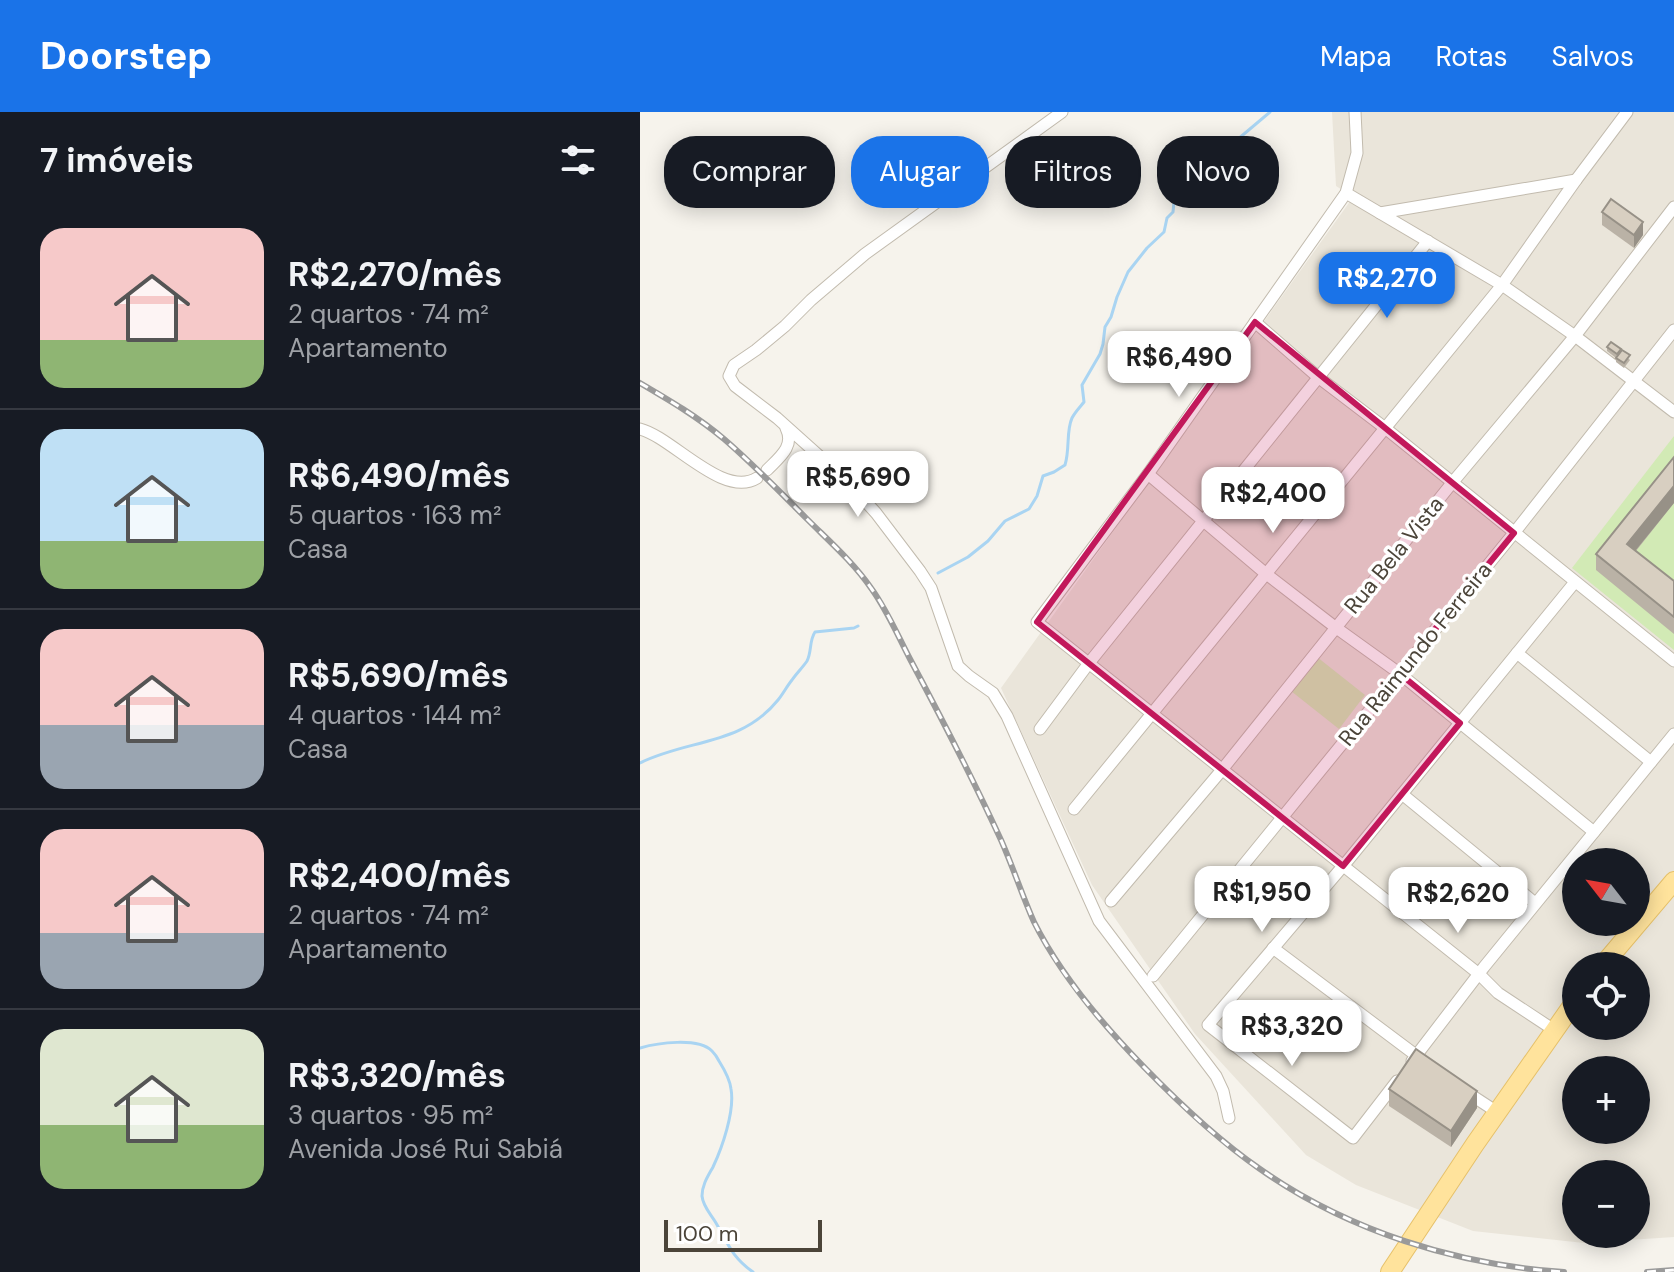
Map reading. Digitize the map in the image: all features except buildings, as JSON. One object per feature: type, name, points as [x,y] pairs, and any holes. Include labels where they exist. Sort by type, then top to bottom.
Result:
[{"type":"main road","points":[[1614,952],[1674,881]]},
{"type":"main road","points":[[1390,1272],[1562,1019]]},
{"type":"street","points":[[1062,112],[865,254],[772,337],[734,365],[729,374],[732,382],[854,488],[920,571],[931,588],[958,666],[993,693],[1007,716],[1099,921],[1216,1076],[1229,1118]]},
{"type":"street","points":[[1355,112],[1357,153],[1346,193],[1148,474],[1037,622],[1479,974],[1498,993],[1554,1030]]},
{"type":"street","points":[[1074,809],[1502,285],[1627,112]]},
{"type":"street","points":[[1380,213],[1576,180]]},
{"type":"street","points":[[1346,193],[1502,285],[1674,412]]},
{"type":"street","name":"Rua Bela Vista","points":[[1111,901],[1575,336],[1674,207]]},
{"type":"street","points":[[1040,729],[1089,663],[1428,241]]},
{"type":"street","points":[[1255,322],[1318,377],[1674,661]]},
{"type":"street","name":"Rua Raimundo Ferreira","points":[[1153,976],[1514,533],[1674,330]]},
{"type":"street","points":[[640,429],[700,466],[726,479],[746,483],[762,474],[785,452],[789,441],[787,430],[778,420]]},
{"type":"street","points":[[1148,474],[1265,573],[1399,673],[1594,832]]},
{"type":"street","points":[[1575,582],[1343,866],[1208,1025],[1353,1138],[1535,903],[1674,734]]},
{"type":"street","points":[[1517,653],[1651,762]]},
{"type":"street","points":[[1402,794],[1535,903]]},
{"type":"street","points":[[1273,948],[1434,1069]]},
{"type":"street","points":[[1456,1085],[1497,1112]]},
{"type":"highlighted area","points":[[1255,322],[1514,533],[1399,673],[1460,723],[1343,866],[1037,622]]},
{"type":"shaded area","points":[[1332,112],[1674,112],[1674,1237],[1650,1239],[1650,1160],[1562,1160],[1562,1241],[1473,1231],[1356,1185],[1306,1155],[1195,1034],[1092,885],[1001,688],[1353,197],[1336,186]]},
{"type":"green space","points":[[1674,436],[1674,650],[1572,568]]},
{"type":"green space","points":[[1317,657],[1365,695],[1339,729],[1291,691]]},
{"type":"waterway","points":[[938,573],[968,557],[988,541],[1005,521],[1029,509],[1043,476],[1065,465],[1070,423],[1084,402],[1082,385],[1100,354],[1105,327],[1128,272],[1164,232],[1180,188],[1270,112]]},
{"type":"waterway","points":[[640,763],[748,726],[778,700],[805,663],[815,632],[858,626]]},
{"type":"waterway","points":[[640,1048],[667,1043],[697,1044],[712,1051],[725,1071],[732,1098],[729,1118],[702,1196],[731,1250],[753,1272]]},
{"type":"railway","points":[[640,383],[694,416],[724,439],[864,578],[887,614],[968,772],[1045,942],[1098,1016],[1171,1094],[1214,1134],[1260,1169],[1294,1191],[1367,1227],[1444,1253],[1484,1262],[1564,1272]]},
{"type":"railway","points":[[1647,1272],[1674,1270]]}]
